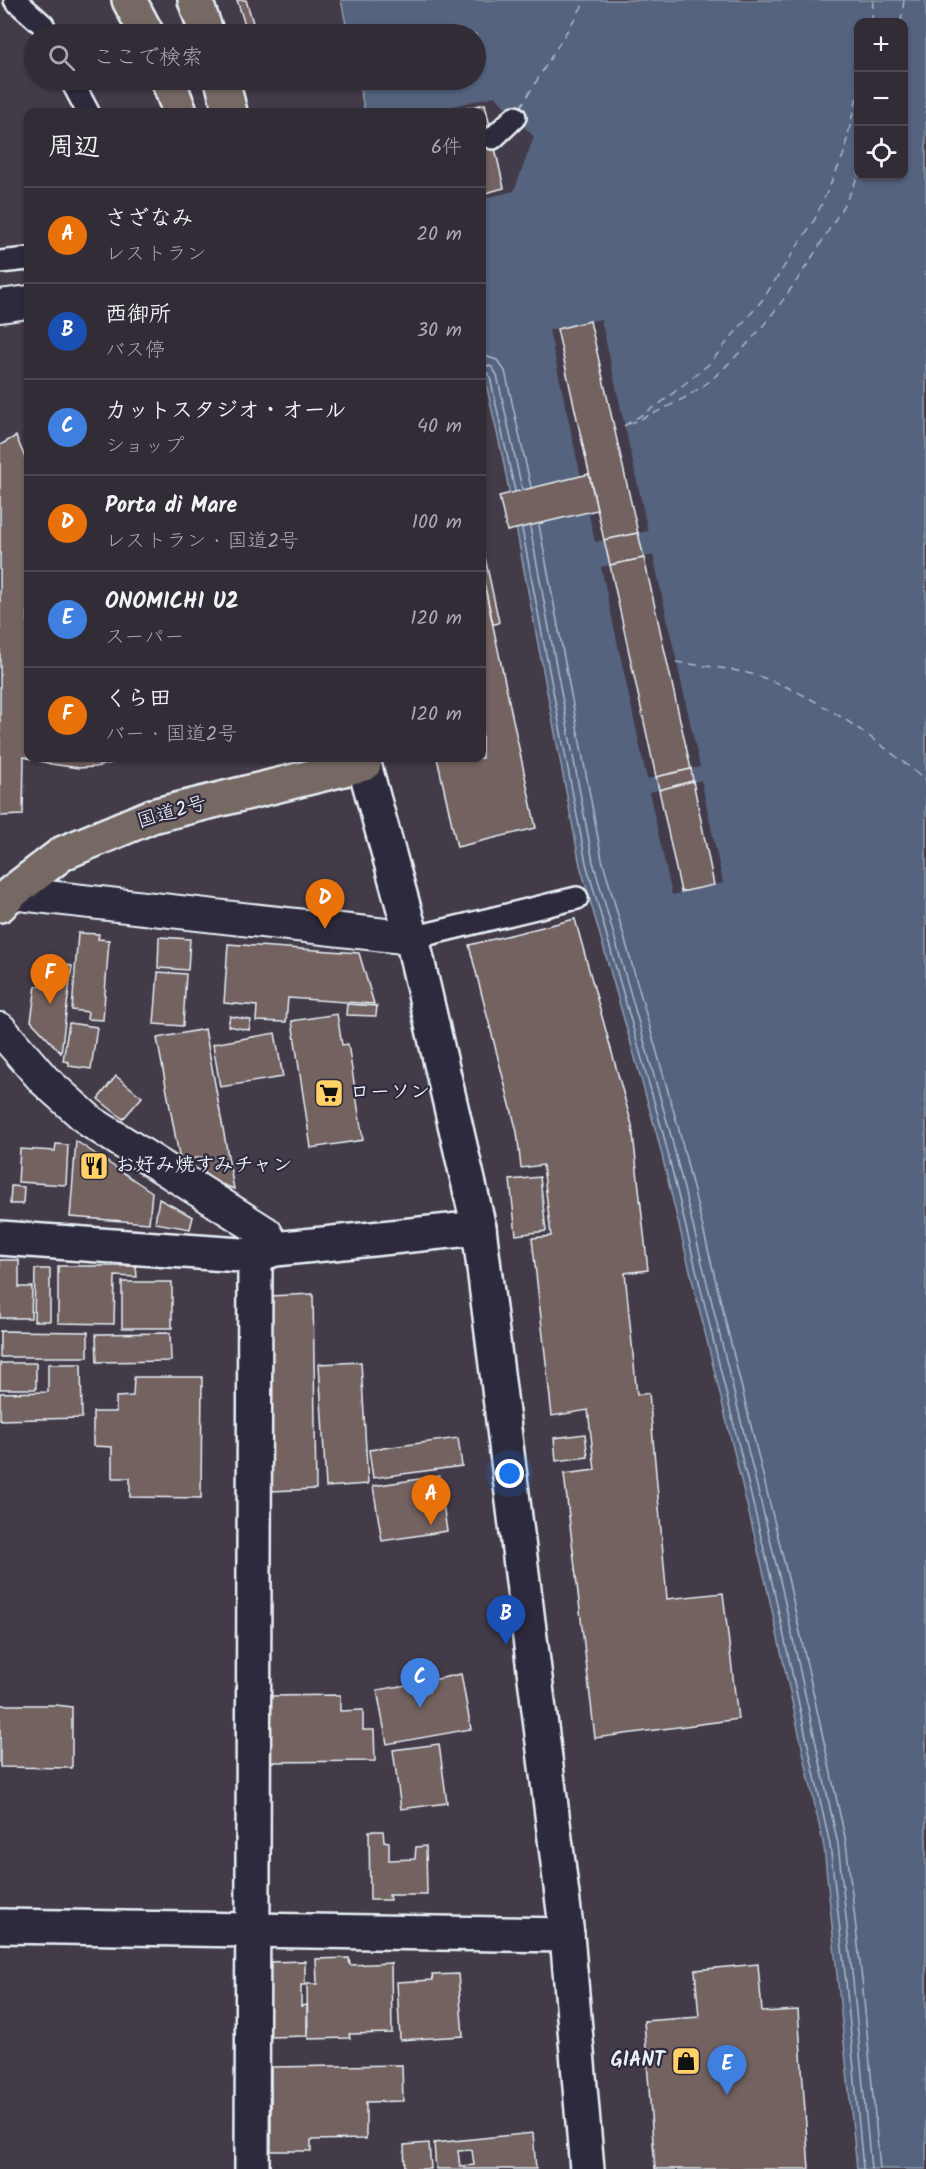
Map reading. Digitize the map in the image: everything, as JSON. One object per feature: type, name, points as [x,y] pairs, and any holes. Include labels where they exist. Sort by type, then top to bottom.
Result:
[{"type":"highway","points":[[129,0],[142,24]]},
{"type":"highway","points":[[195,0],[203,24]]},
{"type":"highway","points":[[172,90],[178,108]]},
{"type":"highway","points":[[225,90],[230,108]]},
{"type":"highway","name":"国道2号","points":[[5,899],[63,853],[152,816],[355,762]]},
{"type":"street","points":[[0,306],[24,303]]},
{"type":"street","points":[[364,762],[412,938],[479,1228],[567,1935],[587,2169]]},
{"type":"street","points":[[5,899],[412,938]]},
{"type":"street","points":[[0,1029],[45,1080],[91,1122],[266,1233],[252,1929],[252,2169]]},
{"type":"street","points":[[0,1238],[265,1252],[479,1228]]},
{"type":"street","points":[[0,1926],[567,1935]]},
{"type":"lane","points":[[15,0],[42,24]]},
{"type":"lane","points":[[76,90],[86,108]]},
{"type":"lane","points":[[493,138],[515,117]]},
{"type":"lane","points":[[0,262],[24,259]]},
{"type":"lane","points":[[412,938],[578,898]]},
{"type":"water","points":[[341,0],[926,0],[926,2169],[857,2169],[824,1847],[766,1583],[657,1135],[580,865],[503,459],[486,384],[486,108],[364,108],[360,90],[486,90],[486,24],[346,24]]},
{"type":"pier","points":[[495,96],[534,137],[514,191],[486,198],[486,108],[449,107]]},
{"type":"pier","points":[[601,319],[648,531],[595,542],[549,330]]},
{"type":"pier","points":[[653,555],[700,767],[647,779],[601,567]]},
{"type":"pier","points":[[701,780],[723,883],[672,895],[649,792]]},
{"type":"building","points":[[237,0],[246,0],[253,24],[245,24]]},
{"type":"building","points":[[485,104],[486,108],[467,108]]},
{"type":"building","points":[[486,108],[504,188],[486,193]]},
{"type":"building","points":[[590,321],[638,533],[604,540],[557,329]]},
{"type":"building","points":[[16,436],[24,455],[24,757],[23,815],[0,816],[0,445]]},
{"type":"building","points":[[589,474],[597,510],[507,531],[499,496]]},
{"type":"building","points":[[638,533],[644,558],[610,565],[604,540]]},
{"type":"building","points":[[644,558],[691,769],[656,777],[610,565]]},
{"type":"building","points":[[486,562],[499,622],[493,624],[486,592]]},
{"type":"building","points":[[486,593],[536,828],[457,847],[438,762],[486,762]]},
{"type":"building","points":[[43,762],[116,762],[79,768]]},
{"type":"building","points":[[691,769],[693,781],[659,790],[656,777]]},
{"type":"building","points":[[693,781],[714,885],[681,892],[659,790]]},
{"type":"building","points":[[575,919],[632,1125],[648,1270],[625,1273],[637,1395],[649,1393],[667,1599],[723,1593],[738,1719],[595,1738],[564,1474],[595,1470],[588,1410],[552,1416],[532,1238],[551,1236],[543,1165],[521,1168],[517,1132],[469,945]]},
{"type":"building","points":[[78,933],[99,934],[98,939],[109,940],[103,1020],[87,1019],[88,1012],[72,1010]]},
{"type":"building","points":[[159,937],[190,939],[188,970],[158,968]]},
{"type":"building","points":[[228,944],[359,953],[374,1004],[288,998],[286,1022],[256,1021],[257,1006],[224,1003]]},
{"type":"building","points":[[53,963],[72,966],[61,1053],[31,1021],[36,986],[50,987]]},
{"type":"building","points":[[158,972],[186,974],[183,1026],[154,1024]]},
{"type":"building","points":[[347,1004],[377,1006],[376,1016],[346,1015]]},
{"type":"building","name":"ローソン","points":[[337,1014],[342,1045],[348,1044],[363,1140],[311,1148],[292,1021]]},
{"type":"building","points":[[230,1016],[251,1020],[249,1030],[228,1026]]},
{"type":"building","points":[[69,1023],[97,1027],[91,1069],[69,1066],[69,1062],[63,1061]]},
{"type":"building","points":[[205,1029],[234,1189],[206,1178],[202,1157],[180,1161],[157,1038]]},
{"type":"building","points":[[275,1033],[283,1077],[220,1087],[213,1044]]},
{"type":"building","points":[[116,1076],[142,1097],[123,1119],[98,1099]]},
{"type":"building","name":"お好み焼すみチャン","points":[[76,1141],[152,1192],[149,1223],[70,1217]]},
{"type":"building","points":[[56,1144],[68,1145],[66,1185],[18,1182],[20,1149],[55,1151]]},
{"type":"building","points":[[540,1177],[546,1231],[516,1235],[510,1180]]},
{"type":"building","points":[[11,1186],[24,1187],[23,1204],[10,1204]]},
{"type":"building","points":[[159,1199],[193,1217],[190,1229],[155,1223]]},
{"type":"building","points":[[0,1260],[19,1260],[19,1287],[32,1287],[31,1318],[0,1318]]},
{"type":"building","points":[[58,1266],[136,1266],[137,1277],[115,1276],[114,1324],[58,1323]]},
{"type":"building","points":[[35,1269],[50,1269],[50,1321],[34,1321]]},
{"type":"building","points":[[122,1282],[172,1282],[172,1328],[122,1328]]},
{"type":"building","points":[[313,1294],[316,1489],[271,1491],[268,1296]]},
{"type":"building","points":[[0,1331],[88,1332],[88,1357],[0,1357]]},
{"type":"building","points":[[170,1333],[171,1361],[97,1362],[96,1334]]},
{"type":"building","points":[[361,1362],[368,1484],[326,1487],[319,1364]]},
{"type":"building","points":[[0,1363],[36,1363],[36,1389],[0,1389]]},
{"type":"building","points":[[48,1364],[81,1364],[82,1418],[0,1420],[0,1393],[48,1392]]},
{"type":"building","points":[[134,1377],[202,1377],[201,1498],[130,1497],[130,1478],[112,1478],[112,1447],[93,1446],[93,1412],[116,1412],[116,1397],[133,1396]]},
{"type":"building","points":[[585,1434],[588,1457],[556,1461],[554,1438]]},
{"type":"building","points":[[458,1438],[462,1466],[373,1478],[369,1450]]},
{"type":"building","points":[[439,1476],[447,1531],[382,1541],[373,1486]]},
{"type":"building","points":[[461,1674],[471,1729],[387,1744],[377,1690],[413,1684],[415,1695],[429,1692],[427,1681]]},
{"type":"building","points":[[340,1695],[340,1711],[363,1710],[363,1730],[374,1730],[375,1761],[270,1762],[270,1696]]},
{"type":"building","points":[[0,1705],[72,1707],[72,1768],[0,1767]]},
{"type":"building","points":[[439,1744],[447,1803],[401,1809],[393,1750]]},
{"type":"building","points":[[369,1831],[383,1831],[384,1841],[389,1842],[389,1860],[415,1859],[416,1847],[426,1846],[427,1895],[389,1895],[390,1900],[370,1900]]},
{"type":"building","points":[[349,1958],[350,1965],[391,1963],[392,2033],[349,2034],[350,2038],[308,2039],[307,1984],[317,1984],[316,1959]]},
{"type":"building","points":[[305,1961],[305,1985],[301,1985],[301,2006],[307,2005],[307,2036],[270,2037],[270,1962]]},
{"type":"building","points":[[758,1964],[762,2012],[798,2010],[809,2169],[655,2169],[644,2021],[699,2017],[695,1970]]},
{"type":"building","points":[[458,1974],[463,2036],[400,2040],[397,1982],[433,1980],[432,1975]]},
{"type":"building","points":[[402,2065],[403,2101],[366,2102],[366,2139],[311,2140],[311,2151],[271,2151],[271,2067]]},
{"type":"building","points":[[533,2133],[536,2169],[436,2169],[434,2143]],"holes":[[[472,2150],[474,2165],[460,2166],[458,2151]]]},
{"type":"building","points":[[429,2143],[431,2169],[405,2169],[404,2145]]},
{"type":"ferry route","points":[[520,108],[586,0]]},
{"type":"ferry route","points":[[872,18],[873,0]]},
{"type":"ferry route","points":[[902,18],[904,0]]},
{"type":"ferry route","points":[[624,426],[662,402],[709,364],[763,299],[815,219],[843,156],[854,109]]},
{"type":"ferry route","points":[[628,424],[683,399],[730,363],[762,327],[805,268],[842,208],[856,180]]},
{"type":"ferry route","points":[[676,662],[748,673],[804,695],[846,720],[926,780]]},
{"type":"place","name":"Porta di Mare","points":[[325,929]]},
{"type":"place","name":"くら田","points":[[50,1004]]},
{"type":"place","name":"ローソン","points":[[329,1093]]},
{"type":"place","name":"お好み焼すみチャン","points":[[94,1166]]},
{"type":"place","name":"さざなみ","points":[[431,1525]]},
{"type":"place","name":"西御所","points":[[506,1645]]},
{"type":"place","name":"カットスタジオ・オール","points":[[420,1708]]},
{"type":"place","name":"GIANT","points":[[686,2061]]},
{"type":"place","name":"ONOMICHI U2","points":[[727,2095]]}]
